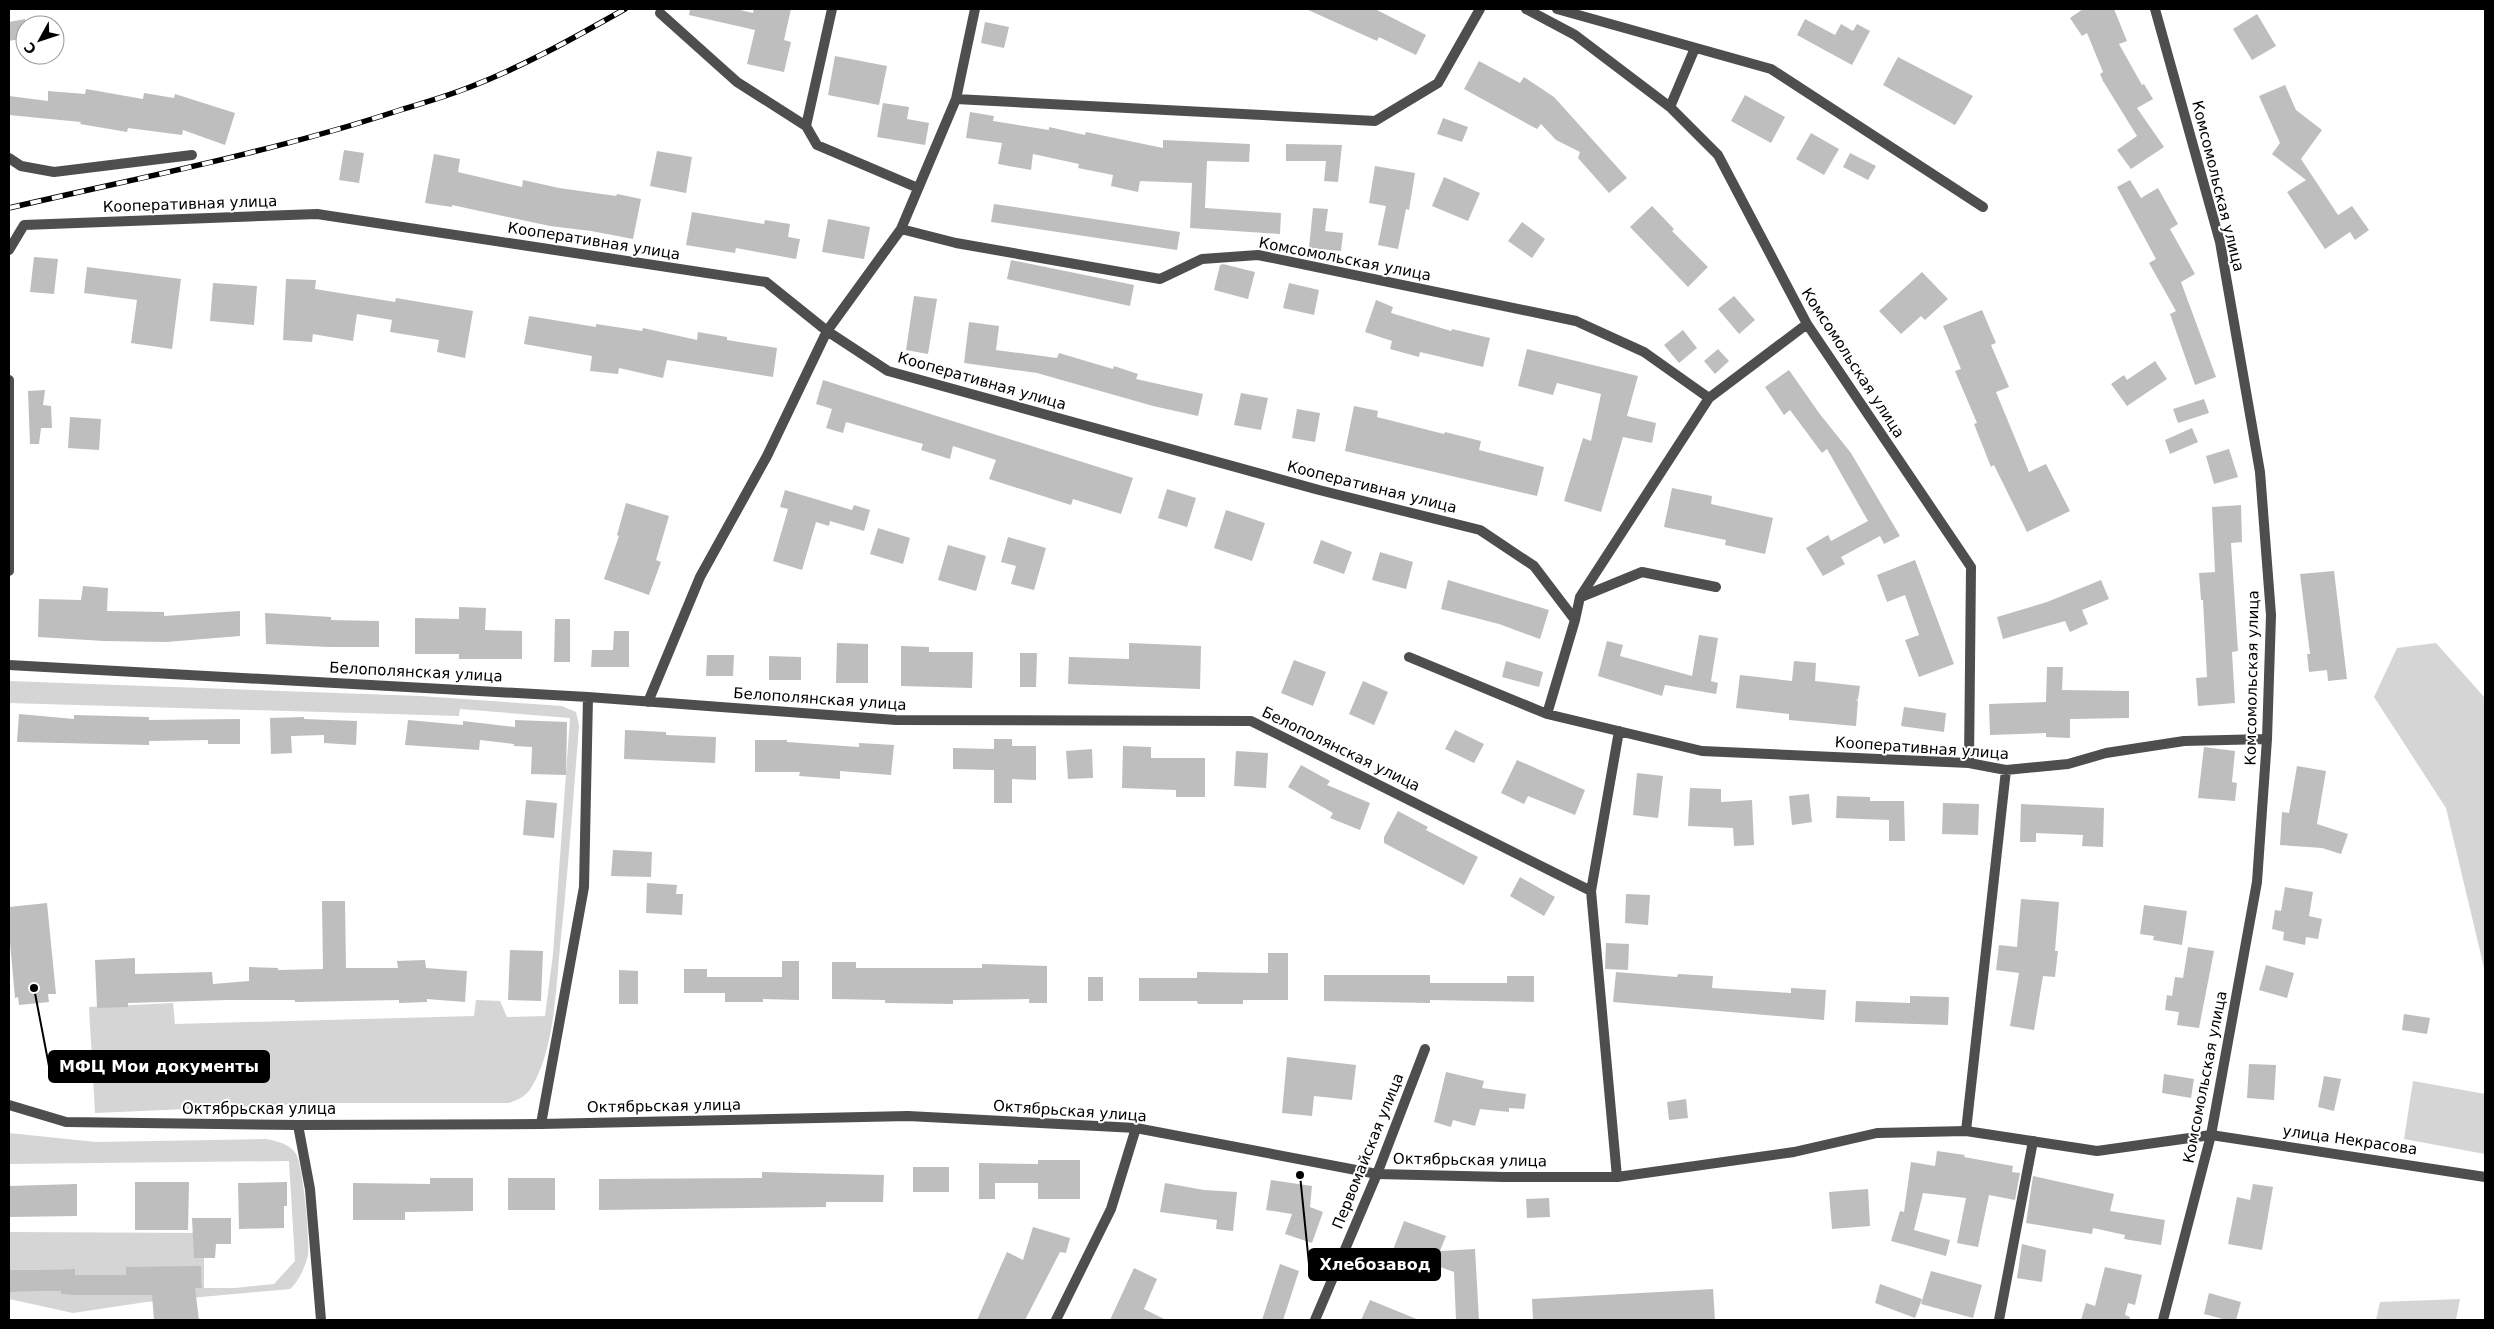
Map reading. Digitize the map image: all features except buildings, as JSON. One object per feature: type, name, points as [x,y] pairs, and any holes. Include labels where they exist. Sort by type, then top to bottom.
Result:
[{"type":"street","points":[[806,126],[832,9]]},
{"type":"street","points":[[648,702],[700,577],[767,456],[827,331],[901,229],[956,99],[976,9]]},
{"type":"street","points":[[956,99],[1375,121],[1438,83],[1480,9]]},
{"type":"street","name":"Комсомольская улица","points":[[1526,9],[1575,35],[1670,106],[1718,155],[1807,324],[1971,567],[1969,763]]},
{"type":"street","points":[[1557,9],[1771,70],[1984,206]]},
{"type":"street","name":"Комсомольская улица","points":[[2155,9],[2220,242],[2260,472],[2271,615],[2267,739],[2257,882],[2211,1134],[2163,1320]]},
{"type":"street","points":[[660,13],[738,82],[806,126],[818,144],[918,188]]},
{"type":"street","points":[[1670,106],[1695,48]]},
{"type":"street","points":[[9,158],[21,166],[54,172],[192,155]]},
{"type":"street","name":"Кооперативная улица","points":[[9,250],[24,225],[317,214],[766,282],[827,331],[888,371],[1310,488],[1480,530],[1534,566],[1575,620]]},
{"type":"street","name":"Комсомольская улица","points":[[901,229],[956,243],[1160,279],[1202,258],[1258,255],[1576,321],[1644,352],[1709,398]]},
{"type":"street","points":[[1547,714],[1580,597],[1709,398],[1733,382],[1807,324]]},
{"type":"street","points":[[9,380],[9,571]]},
{"type":"street","points":[[1580,597],[1642,572],[1716,588]]},
{"type":"street","name":"Кооперативная улица","points":[[1409,657],[1547,714],[1702,751],[1969,763],[2006,770],[2068,764],[2106,753],[2184,741],[2267,739]]},
{"type":"street","name":"Белополянская улица","points":[[9,665],[588,697],[896,720],[1251,721],[1591,891]]},
{"type":"street","points":[[541,1124],[584,887],[588,697]]},
{"type":"street","points":[[1617,1177],[1591,891],[1619,731]]},
{"type":"street","points":[[1966,1131],[2006,770]]},
{"type":"street","name":"Первомайская улица","points":[[1315,1320],[1377,1174],[1425,1048]]},
{"type":"street","name":"Октябрьская улица","points":[[9,1105],[66,1122],[298,1125],[541,1124],[908,1116],[1136,1128],[1377,1174],[1617,1177],[1794,1152],[1877,1133],[1966,1131],[2097,1151],[2211,1134]]},
{"type":"street","points":[[298,1125],[310,1189],[321,1320]]},
{"type":"street","points":[[1056,1320],[1111,1209],[1136,1128]]},
{"type":"street","name":"улица Некрасова","points":[[2211,1134],[2485,1177]]},
{"type":"street","points":[[1999,1320],[2033,1141]]},
{"type":"shaded area","points":[[2436,643],[2485,698],[2485,972],[2446,808],[2374,697],[2397,648]]},
{"type":"shaded area","points":[[9,681],[420,696],[562,706],[576,712],[579,726],[553,1020],[545,1057],[529,1091],[516,1101],[509,1103],[322,1103],[95,1113],[89,1007],[173,1003],[175,1024],[474,1016],[476,1000],[500,1001],[507,1017],[545,1016],[553,954],[570,718],[460,709],[459,716],[9,703]]},
{"type":"shaded area","points":[[2413,1081],[2485,1094],[2485,1154],[2404,1139]]},
{"type":"shaded area","points":[[9,1133],[96,1142],[266,1139],[283,1144],[296,1154],[301,1172],[307,1220],[308,1255],[301,1274],[290,1289],[146,1302],[73,1313],[9,1299],[9,1292],[61,1291],[61,1294],[147,1295],[148,1288],[202,1287],[201,1275],[186,1267],[126,1267],[126,1275],[75,1275],[75,1269],[9,1270],[9,1232],[204,1233],[204,1288],[235,1288],[274,1284],[295,1261],[289,1161],[9,1164]]},
{"type":"shaded area","points":[[2460,1299],[2456,1320],[2376,1320],[2380,1302]]},
{"type":"railway","points":[[9,208],[299,140],[461,91],[529,61],[625,9]]},
{"type":"place","name":"МФЦ Мои документы","points":[[34,988]]},
{"type":"place","name":"Хлебозавод","points":[[1300,1175]]}]
